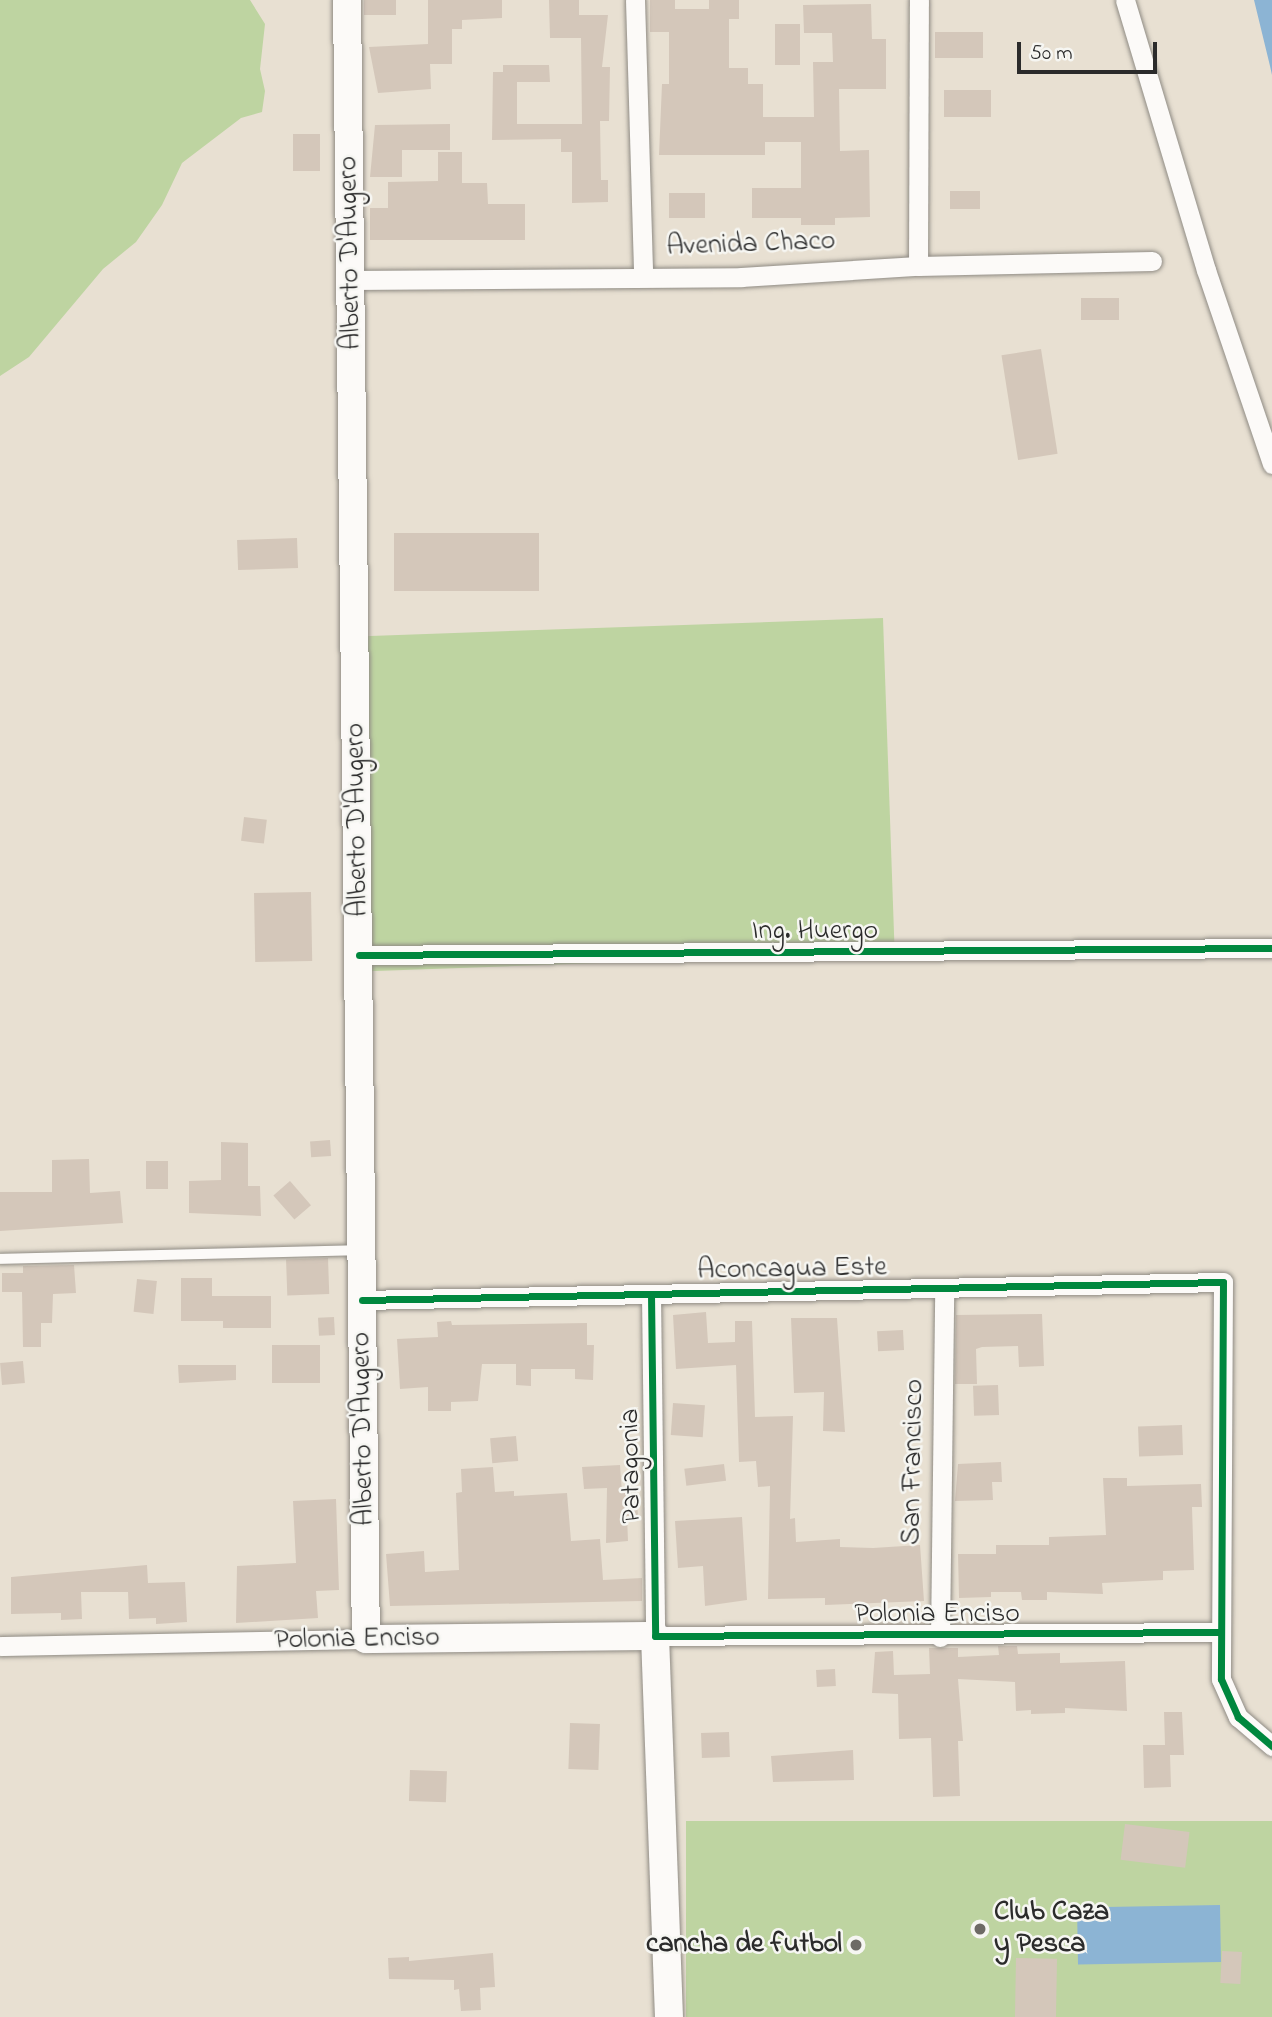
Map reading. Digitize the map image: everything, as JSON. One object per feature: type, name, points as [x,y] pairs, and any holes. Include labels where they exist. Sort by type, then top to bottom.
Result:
[{"type":"main road","name":"Alberto D'Augero","points":[[347,0],[366,1639]]},
{"type":"main road","name":"Polonia Enciso","points":[[366,1639],[655,1636]]},
{"type":"main road","name":"Patagonia","points":[[655,1636],[669,2017]]},
{"type":"street","points":[[635,0],[643,276]]},
{"type":"street","points":[[918,266],[919,0]]},
{"type":"street","points":[[1125,0],[1206,270],[1272,464]]},
{"type":"street","name":"Avenida Chaco","points":[[352,280],[741,277],[918,266],[1152,261]]},
{"type":"street","name":"Ing. Huergo","points":[[359,956],[1272,948]]},
{"type":"street","name":"Aconcagua Este","points":[[362,1300],[1223,1282],[1219,1632]]},
{"type":"street","name":"San Francisco","points":[[940,1637],[944,1288]]},
{"type":"street","name":"Patagonia","points":[[651,1294],[655,1636]]},
{"type":"street","points":[[1219,1632],[1221,1679],[1238,1717],[1272,1746]]},
{"type":"street","name":"Polonia Enciso","points":[[655,1636],[940,1637],[1219,1632]]},
{"type":"street","name":"Polonia Enciso","points":[[0,1646],[366,1639]]},
{"type":"lane","points":[[0,1259],[361,1250]]},
{"type":"green space","points":[[0,0],[250,0],[265,24],[260,69],[265,91],[262,112],[241,118],[182,163],[162,205],[136,242],[103,269],[29,357],[0,376]]},
{"type":"green space","points":[[883,618],[895,953],[368,971],[356,636]]},
{"type":"green space","name":"Club Caza y Pesca","points":[[686,1821],[1272,1821],[1272,2017],[686,2017]]},
{"type":"water","points":[[1254,0],[1272,0],[1272,75],[1270,66]]},
{"type":"water","points":[[1220,1905],[1221,1962],[1078,1964],[1077,1907]]},
{"type":"building","points":[[364,0],[396,0],[396,15],[364,15]]},
{"type":"building","points":[[428,0],[502,0],[502,18],[462,20],[462,29],[452,29],[452,64],[430,64],[431,89],[378,93],[369,47],[428,44]]},
{"type":"building","points":[[549,0],[579,0],[579,15],[608,15],[602,67],[610,67],[609,121],[600,121],[601,180],[608,180],[608,202],[572,203],[572,152],[561,152],[561,139],[492,140],[493,72],[503,72],[503,65],[549,65],[550,82],[517,82],[517,124],[582,124],[581,38],[550,38]]},
{"type":"building","points":[[650,0],[675,0],[675,9],[709,9],[709,0],[739,0],[739,19],[729,19],[729,68],[748,68],[748,84],[763,84],[763,117],[814,117],[813,62],[833,62],[832,33],[804,33],[803,5],[871,4],[872,39],[886,39],[886,89],[839,89],[840,151],[869,150],[870,217],[835,218],[835,225],[801,225],[801,218],[752,218],[752,188],[801,188],[801,142],[765,142],[765,155],[659,155],[662,84],[669,84],[669,32],[650,32]]},
{"type":"building","points":[[775,24],[800,24],[800,65],[775,65]]},
{"type":"building","points":[[935,32],[983,32],[983,58],[935,58]]},
{"type":"building","points":[[944,90],[991,90],[991,117],[944,117]]},
{"type":"building","points":[[450,124],[450,150],[402,150],[402,177],[370,177],[375,125]]},
{"type":"building","points":[[293,134],[320,134],[320,171],[293,171]]},
{"type":"building","points":[[438,152],[462,152],[462,183],[487,183],[488,204],[525,204],[525,240],[370,240],[370,208],[388,208],[388,182],[438,181]]},
{"type":"building","points":[[950,191],[980,191],[980,209],[950,209]]},
{"type":"building","points":[[669,193],[705,193],[705,218],[669,218]]},
{"type":"building","points":[[1081,298],[1119,298],[1119,320],[1081,320]]},
{"type":"building","points":[[1041,349],[1058,454],[1018,460],[1001,355]]},
{"type":"building","points":[[394,533],[539,533],[539,591],[394,591]]},
{"type":"building","points":[[297,538],[298,568],[238,570],[237,540]]},
{"type":"building","points":[[244,817],[267,820],[264,844],[241,841]]},
{"type":"building","points":[[311,892],[312,961],[255,962],[254,893]]},
{"type":"building","points":[[330,1140],[331,1156],[311,1157],[310,1141]]},
{"type":"building","points":[[221,1142],[248,1143],[248,1186],[260,1186],[261,1216],[189,1213],[189,1181],[221,1180]]},
{"type":"building","points":[[89,1159],[90,1193],[120,1191],[123,1223],[0,1231],[0,1192],[52,1192],[52,1160]]},
{"type":"building","points":[[146,1161],[168,1161],[168,1189],[146,1189]]},
{"type":"building","points":[[290,1181],[311,1205],[294,1220],[273,1195]]},
{"type":"building","points":[[328,1258],[329,1294],[287,1295],[286,1259]]},
{"type":"building","points":[[74,1265],[76,1293],[53,1294],[52,1323],[41,1323],[41,1347],[23,1347],[22,1292],[2,1292],[2,1273],[23,1273],[23,1266]]},
{"type":"building","points":[[181,1278],[212,1278],[212,1296],[271,1296],[271,1328],[223,1328],[223,1321],[181,1321]]},
{"type":"building","points":[[137,1279],[157,1281],[153,1314],[134,1312]]},
{"type":"building","points":[[706,1312],[708,1343],[735,1342],[735,1321],[752,1321],[755,1417],[793,1416],[790,1519],[795,1518],[796,1542],[840,1539],[840,1547],[873,1548],[920,1545],[924,1601],[825,1605],[825,1598],[768,1599],[770,1486],[758,1487],[756,1461],[739,1462],[736,1365],[676,1369],[673,1315]]},
{"type":"building","points":[[1042,1314],[1044,1366],[1019,1367],[1018,1346],[982,1347],[976,1349],[977,1384],[955,1384],[956,1315]]},
{"type":"building","points":[[334,1317],[335,1335],[319,1336],[318,1318]]},
{"type":"building","points":[[791,1318],[837,1318],[845,1432],[823,1431],[824,1392],[794,1393]]},
{"type":"building","points":[[451,1321],[452,1325],[587,1323],[587,1345],[594,1345],[593,1380],[575,1379],[575,1369],[531,1369],[531,1386],[516,1385],[516,1364],[482,1364],[478,1401],[451,1402],[451,1411],[428,1411],[428,1387],[400,1389],[397,1339],[438,1337],[437,1322]]},
{"type":"building","points":[[903,1330],[904,1350],[878,1351],[877,1331]]},
{"type":"building","points":[[272,1345],[320,1345],[320,1383],[272,1383]]},
{"type":"building","points":[[23,1361],[25,1383],[2,1385],[0,1363]]},
{"type":"building","points":[[178,1365],[236,1365],[236,1380],[179,1383]]},
{"type":"building","points":[[998,1385],[999,1415],[974,1416],[973,1386]]},
{"type":"building","points":[[673,1403],[705,1405],[703,1437],[671,1435]]},
{"type":"building","points":[[1182,1425],[1183,1455],[1139,1457],[1138,1427]]},
{"type":"building","points":[[516,1436],[518,1461],[492,1463],[490,1438]]},
{"type":"building","points":[[1001,1462],[1002,1482],[992,1482],[993,1500],[955,1501],[958,1464]]},
{"type":"building","points":[[724,1464],[726,1481],[686,1486],[684,1469]]},
{"type":"building","points":[[620,1465],[622,1493],[636,1492],[638,1515],[627,1516],[628,1541],[606,1543],[607,1488],[584,1489],[582,1467]]},
{"type":"building","points":[[493,1467],[495,1492],[514,1491],[514,1496],[567,1493],[571,1541],[600,1539],[603,1580],[642,1578],[642,1601],[390,1606],[386,1554],[424,1551],[425,1572],[459,1570],[456,1493],[462,1492],[461,1469]]},
{"type":"building","points":[[1103,1478],[1127,1478],[1127,1486],[1201,1484],[1202,1507],[1192,1507],[1194,1570],[1163,1571],[1163,1580],[1102,1583],[1103,1594],[1047,1592],[1047,1600],[1022,1600],[1021,1592],[991,1592],[991,1597],[959,1598],[958,1554],[996,1554],[996,1545],[1049,1545],[1049,1537],[1106,1535]]},
{"type":"building","points":[[336,1499],[339,1590],[316,1591],[318,1618],[236,1623],[237,1566],[296,1563],[293,1501]]},
{"type":"building","points":[[742,1517],[747,1600],[705,1606],[703,1566],[678,1568],[675,1521]]},
{"type":"building","points":[[147,1565],[148,1583],[185,1582],[187,1622],[156,1624],[156,1618],[129,1619],[128,1592],[81,1592],[82,1619],[61,1620],[61,1613],[11,1614],[11,1577]]},
{"type":"building","points":[[998,1646],[1017,1646],[1018,1654],[1060,1653],[1060,1663],[1125,1661],[1127,1711],[1065,1708],[1065,1713],[1031,1714],[1031,1710],[1016,1711],[1015,1682],[958,1679],[963,1741],[958,1741],[960,1796],[933,1797],[931,1738],[899,1739],[898,1694],[872,1693],[875,1652],[893,1651],[894,1675],[930,1674],[929,1648],[958,1648],[958,1657],[999,1655]]},
{"type":"building","points":[[835,1669],[836,1686],[817,1687],[816,1670]]},
{"type":"building","points":[[1164,1712],[1182,1712],[1184,1755],[1170,1755],[1171,1787],[1144,1788],[1143,1745],[1165,1745]]},
{"type":"building","points":[[570,1723],[600,1724],[598,1770],[568,1769]]},
{"type":"building","points":[[729,1732],[730,1757],[702,1758],[701,1733]]},
{"type":"building","points":[[853,1750],[854,1780],[773,1782],[771,1756]]},
{"type":"building","points":[[410,1770],[447,1771],[446,1802],[409,1801]]},
{"type":"building","points":[[1125,1824],[1190,1832],[1185,1868],[1121,1860]]},
{"type":"building","points":[[1222,1951],[1242,1952],[1240,1984],[1220,1983]]},
{"type":"building","points":[[493,1953],[495,1987],[480,1988],[481,2010],[461,2011],[459,1989],[454,1990],[454,1980],[389,1979],[388,1958],[409,1957],[409,1961]]},
{"type":"building","points":[[1016,1958],[1057,1959],[1056,2017],[1015,2017]]},
{"type":"cycle path","points":[[359,955],[1272,948]]},
{"type":"cycle path","points":[[362,1300],[1223,1282],[1221,1679],[1238,1717],[1272,1746]]},
{"type":"cycle path","points":[[651,1294],[655,1636],[1219,1632]]},
{"type":"place","name":"Club Caza y Pesca","points":[[980,1929]]},
{"type":"place","name":"cancha de futbol","points":[[856,1945]]}]
